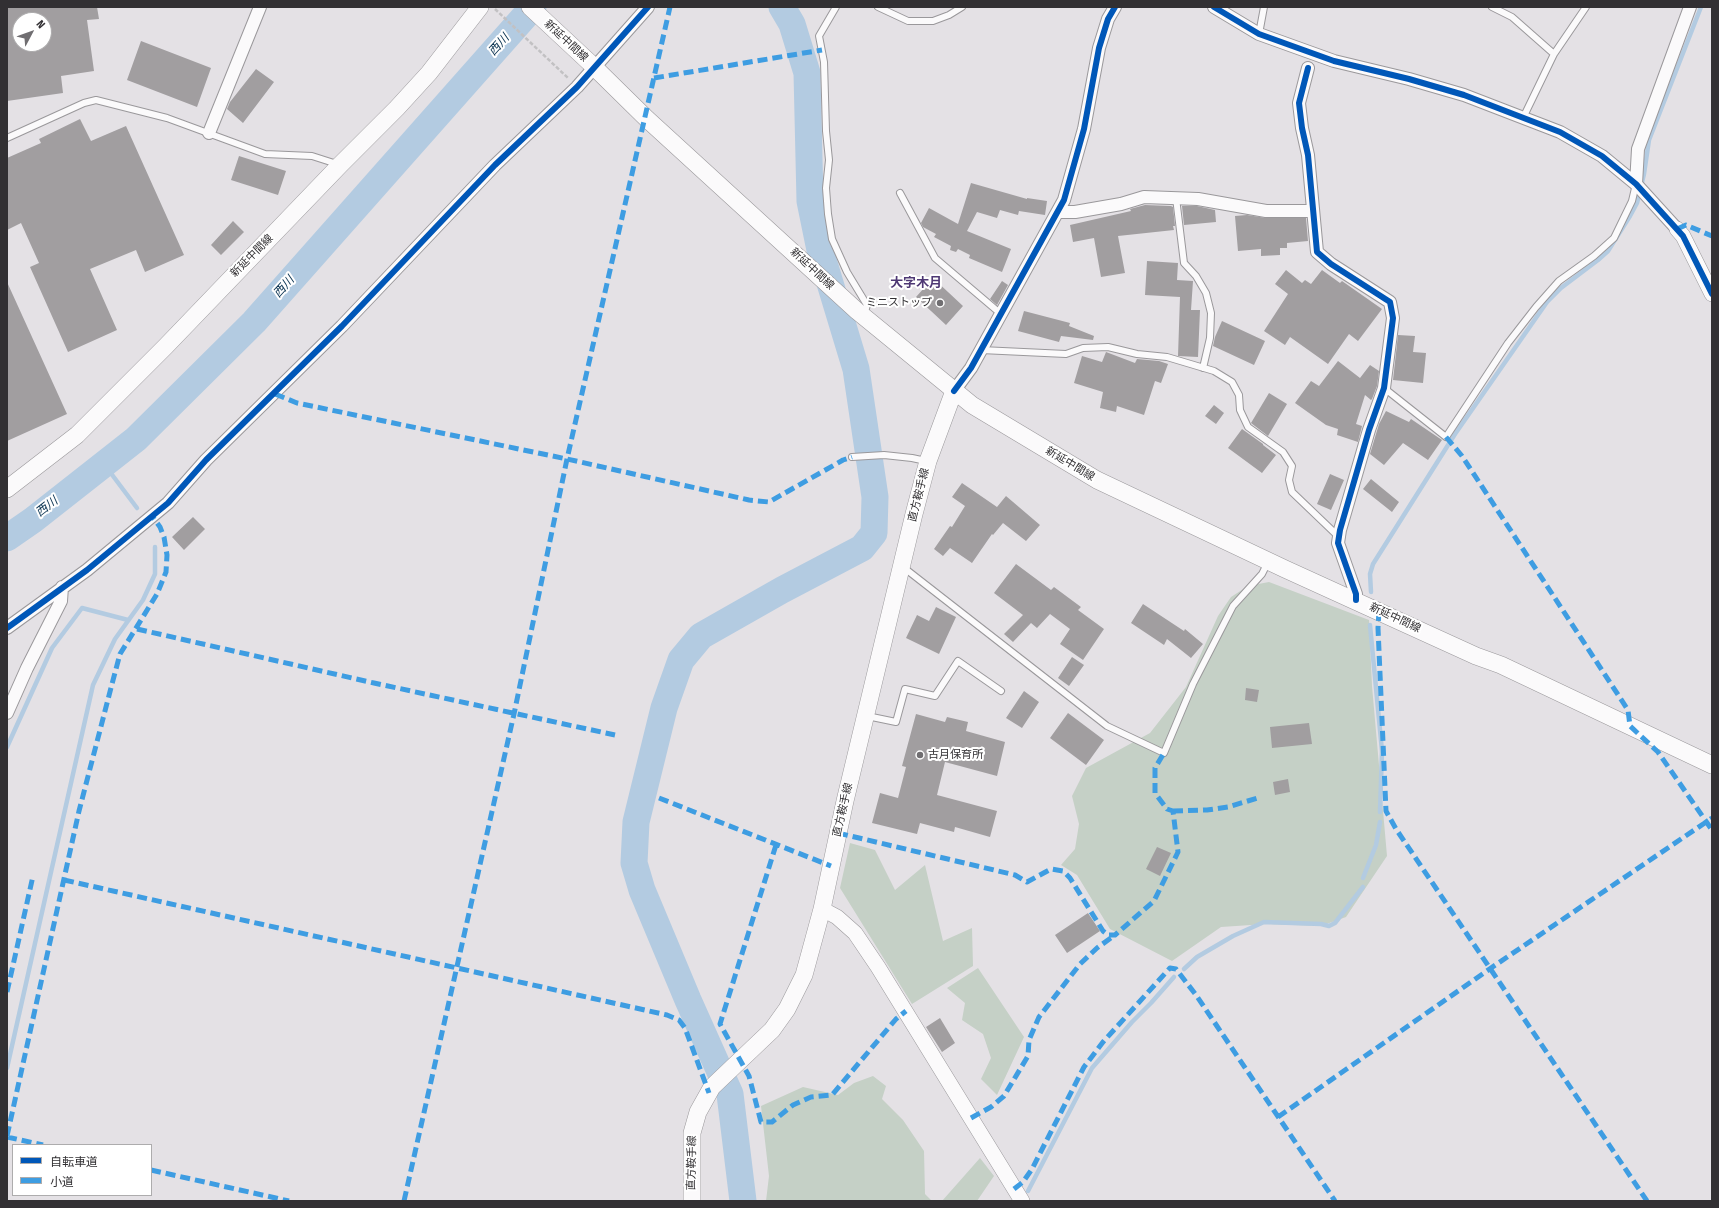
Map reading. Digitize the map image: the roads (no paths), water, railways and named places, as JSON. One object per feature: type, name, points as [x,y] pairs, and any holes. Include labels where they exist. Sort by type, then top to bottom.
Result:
[{"type":"main road","name":"新延中間線","points":[[7,488],[77,435],[166,346],[340,165],[397,108],[429,73],[480,7]]},
{"type":"main road","name":"新延中間線","points":[[530,7],[592,65],[646,119],[799,256],[860,313],[972,405],[1097,480],[1268,561],[1476,656],[1501,665],[1712,765]]},
{"type":"main road","name":"直方鞍手線","points":[[692,1201],[692,1133],[698,1112],[712,1087],[768,1034],[787,1009],[804,975],[822,909],[845,801],[928,462],[954,391]]},
{"type":"street","points":[[209,133],[260,7]]},
{"type":"street","points":[[7,628],[87,570],[168,503],[206,460],[342,326],[495,164],[578,86],[592,65],[648,7]]},
{"type":"street","points":[[954,391],[971,368],[1064,200],[1084,128],[1099,48],[1108,19],[1115,7]]},
{"type":"street","points":[[1214,7],[1259,34],[1334,61],[1408,79],[1464,95],[1560,132],[1602,156],[1636,184],[1683,236],[1712,294]]},
{"type":"street","points":[[1636,184],[1638,149],[1690,7]]},
{"type":"street","points":[[1308,68],[1299,103],[1302,128],[1308,155],[1317,252],[1331,264],[1390,302],[1393,318],[1384,388],[1369,430],[1338,543],[1356,594],[1356,600]]},
{"type":"street","points":[[1058,212],[1083,211],[1121,204],[1144,197],[1198,199],[1266,211],[1313,211]]},
{"type":"street","points":[[7,712],[27,668],[61,601],[62,587]]},
{"type":"street","points":[[822,909],[836,917],[855,933],[874,961],[1022,1201]]},
{"type":"lane","points":[[836,7],[819,36],[824,62],[826,131],[829,160],[826,188],[828,214],[832,239],[846,272],[867,305],[860,313]]},
{"type":"lane","points":[[878,7],[908,21],[933,21],[949,15],[962,7]]},
{"type":"lane","points":[[1259,34],[1264,7]]},
{"type":"lane","points":[[1492,7],[1512,17],[1554,54]]},
{"type":"lane","points":[[1523,118],[1554,54],[1586,7]]},
{"type":"lane","points":[[7,138],[84,103],[96,100],[167,118],[265,154],[312,156],[340,165]]},
{"type":"lane","points":[[1384,388],[1446,437],[1508,343],[1536,307],[1559,281],[1589,260],[1614,238],[1632,201],[1636,184]]},
{"type":"lane","points":[[900,193],[935,258],[1001,314]]},
{"type":"lane","points":[[1176,198],[1184,264],[1196,276],[1206,294],[1211,313],[1210,338],[1203,368]]},
{"type":"lane","points":[[981,350],[1066,354],[1083,348],[1108,347],[1137,354],[1167,357],[1214,371],[1232,382],[1239,395],[1240,410],[1248,427],[1283,452],[1292,466],[1289,480],[1292,492],[1339,537]]},
{"type":"lane","points":[[852,457],[884,455],[912,458],[928,462]]},
{"type":"lane","points":[[902,566],[1107,726],[1164,753],[1193,684],[1233,606],[1262,574],[1268,561]]},
{"type":"lane","points":[[866,716],[896,722],[905,689],[935,696],[958,661],[1001,691]]},
{"type":"waterway","name":"西川","points":[[7,538],[33,520],[136,439],[254,322],[533,7]]},
{"type":"waterway","points":[[743,1201],[730,1094],[688,1000],[642,890],[634,863],[636,822],[664,708],[681,660],[701,636],[782,590],[862,548],[874,533],[875,497],[856,369],[820,250],[810,201],[807,73],[792,24],[782,7]]},
{"type":"waterway","points":[[1371,592],[1370,574],[1373,564],[1455,434],[1547,302],[1561,288],[1608,251],[1630,216],[1637,203],[1644,174],[1649,140],[1701,7]]},
{"type":"waterway","points":[[104,464],[137,508]]},
{"type":"waterway","points":[[7,1068],[93,685],[115,639],[143,600],[155,574],[155,547]]},
{"type":"waterway","points":[[7,747],[52,648],[82,608],[128,620]]},
{"type":"waterway","points":[[1370,625],[1382,751],[1380,812]]},
{"type":"waterway","points":[[1363,878],[1376,845],[1380,822]]},
{"type":"waterway","points":[[1184,969],[1197,957],[1233,936],[1264,922],[1321,924],[1329,926],[1335,923],[1363,887]]},
{"type":"waterway","points":[[1028,1191],[1092,1068],[1174,977]]},
{"type":"place","name":"ミニストップ","points":[[940,303]]},
{"type":"place","name":"古月保育所","points":[[920,755]]},
{"type":"district","name":"大字木月","points":[[916,283]]}]
